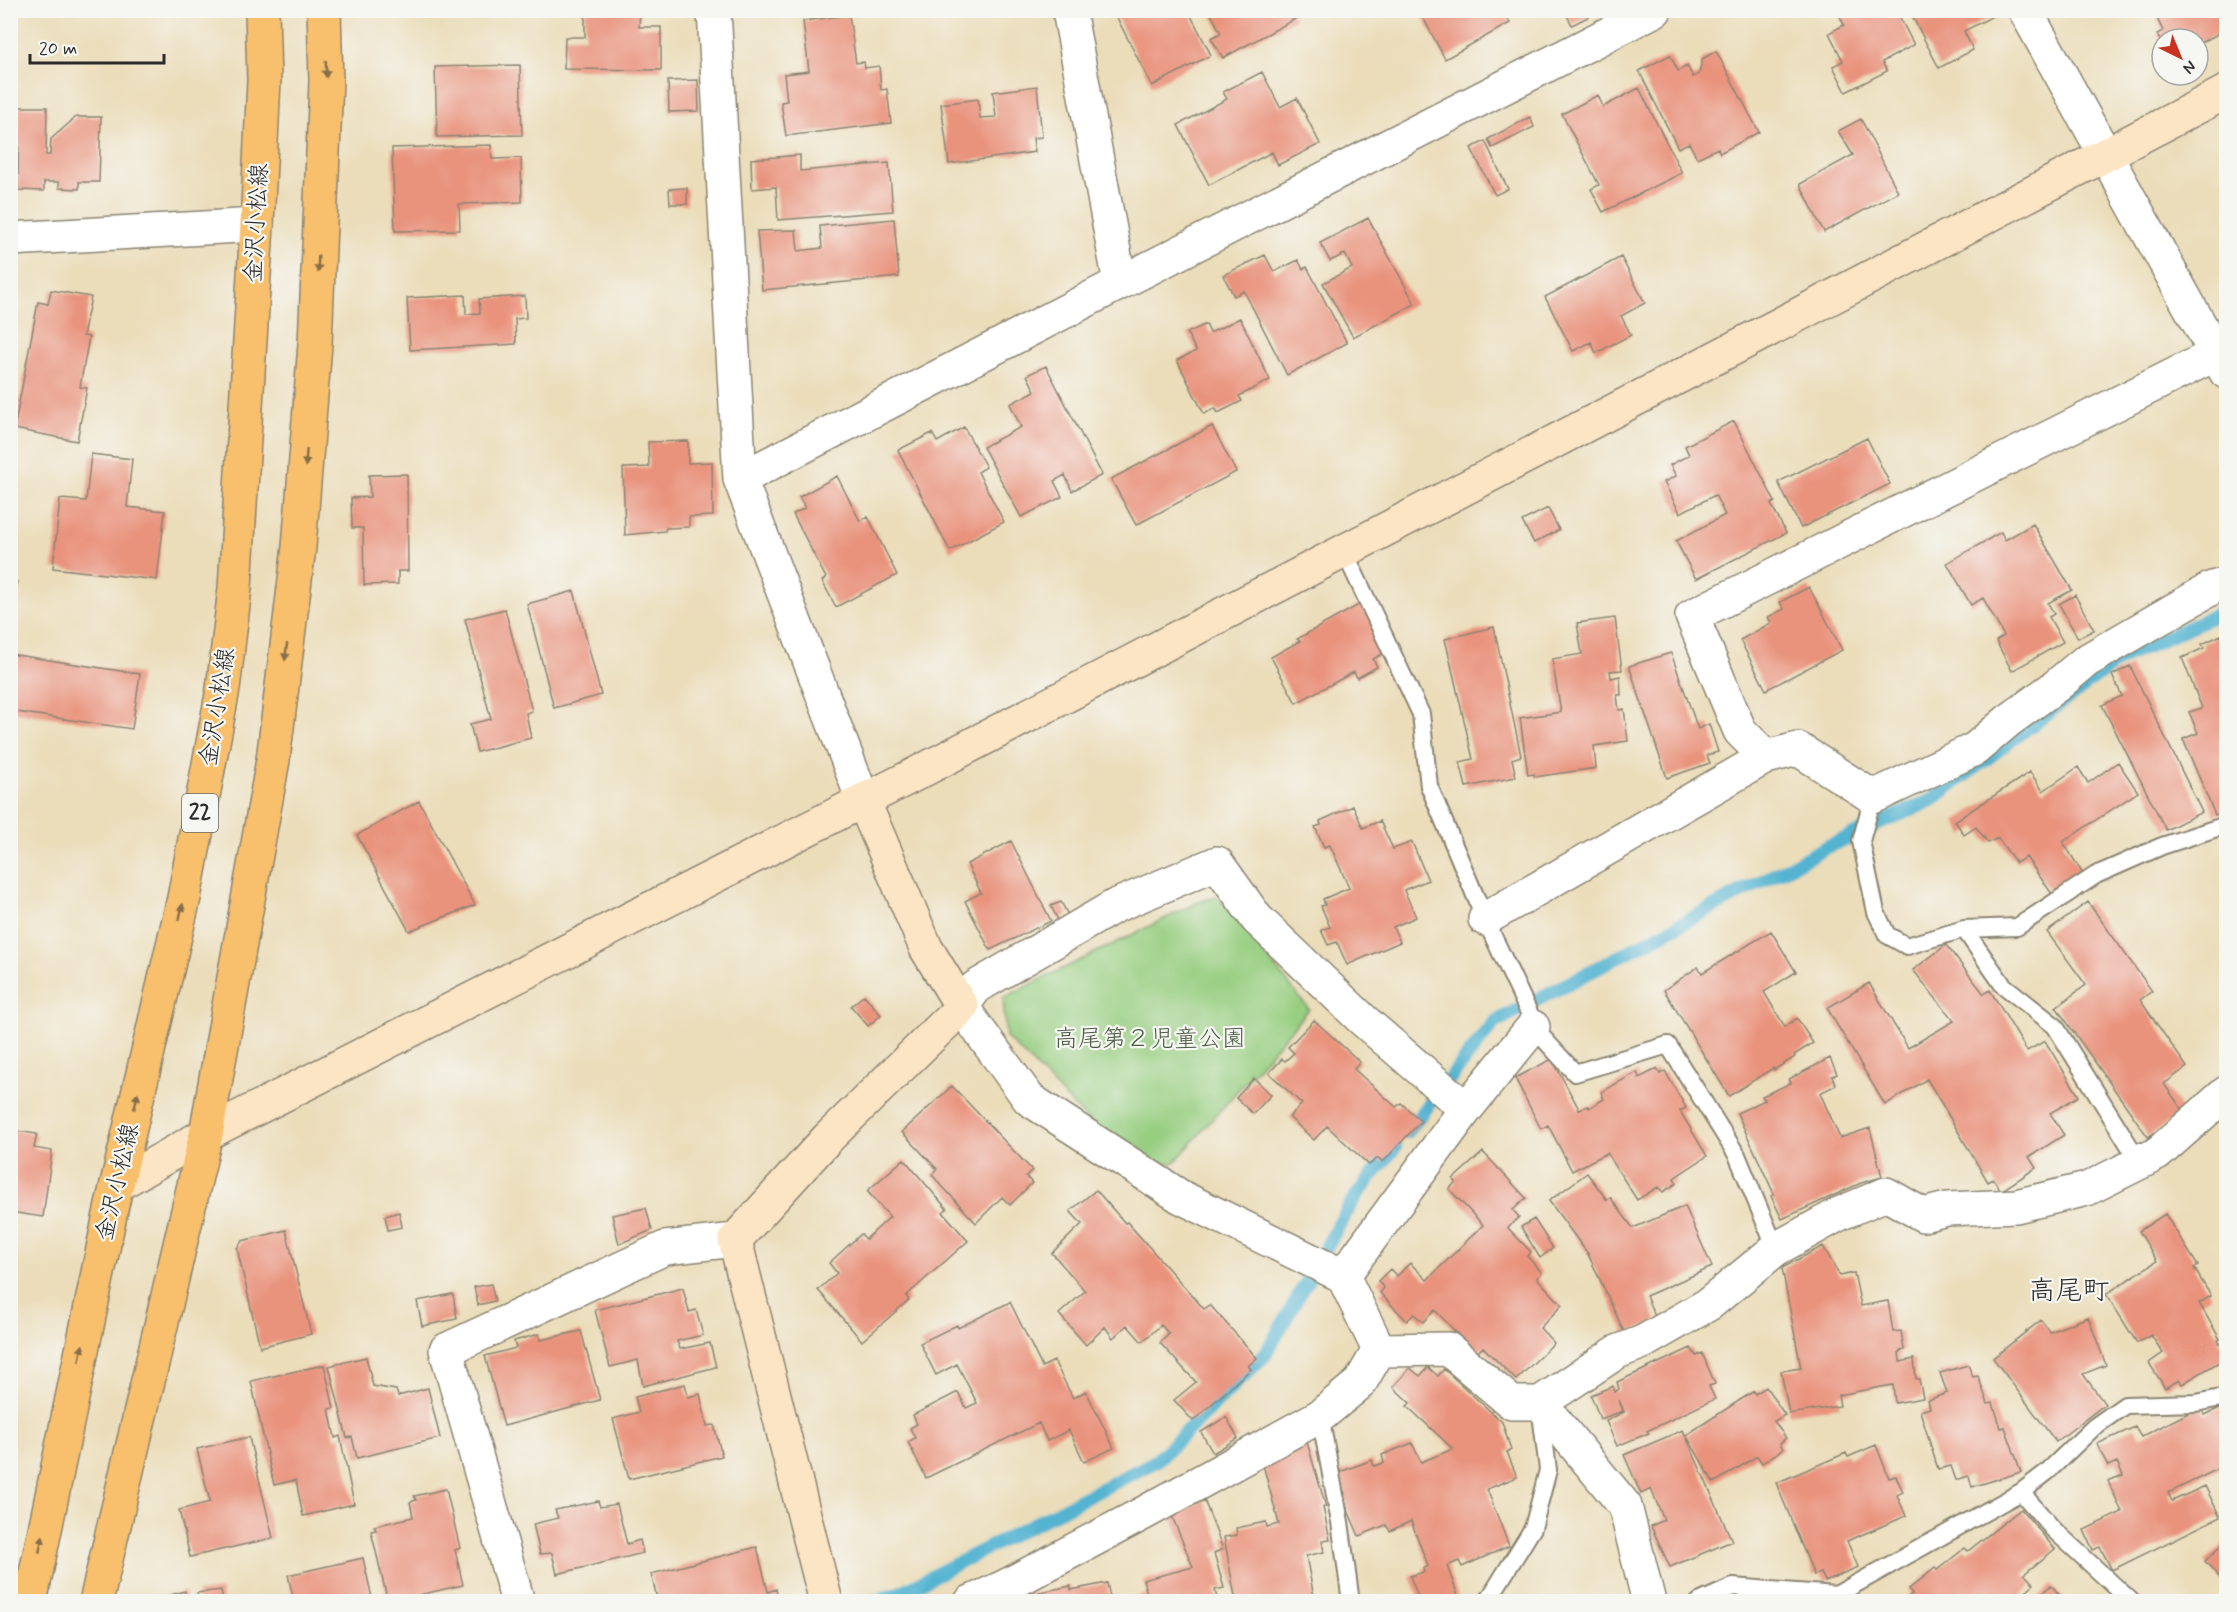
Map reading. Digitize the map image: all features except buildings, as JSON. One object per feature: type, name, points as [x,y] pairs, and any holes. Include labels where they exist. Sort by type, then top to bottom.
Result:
[{"type":"main road","name":"金沢小松線","points":[[30,1602],[117,1185],[184,898],[223,689],[235,588],[257,225],[264,80],[262,10]]},
{"type":"main road","points":[[96,1602],[206,1134],[273,760],[299,547],[316,332],[326,81],[324,10]]},
{"type":"street","points":[[714,10],[740,479],[863,800],[926,948],[962,1007],[1029,1099],[1180,1197],[1343,1276],[1379,1350]]},
{"type":"street","points":[[1070,10],[1120,282]]},
{"type":"street","points":[[740,479],[1120,282],[1655,10]]},
{"type":"street","points":[[1766,757],[1740,731],[1692,616],[2221,364],[2025,10]]},
{"type":"street","points":[[117,1185],[206,1134],[863,800],[2226,92]]},
{"type":"street","points":[[10,239],[257,225]]},
{"type":"street","points":[[1485,920],[1766,757],[1798,749],[1874,797],[1975,749],[2086,661],[2212,588],[2226,584]]},
{"type":"street","points":[[518,1602],[446,1350],[665,1248],[735,1240],[828,1138],[962,1007],[975,987],[1115,906],[1216,863],[1257,919],[1364,1020],[1466,1108]]},
{"type":"street","points":[[1343,1276],[1466,1108],[1533,1027]]},
{"type":"street","points":[[1379,1350],[1448,1349],[1512,1403],[1540,1403],[1617,1352],[1643,1342],[1709,1304],[1776,1249],[1839,1214],[1886,1194],[1923,1215],[1947,1209],[2016,1206],[2087,1189],[2157,1154],[2226,1093]]},
{"type":"street","points":[[735,1240],[826,1602]]},
{"type":"street","points":[[971,1602],[1144,1513],[1320,1416],[1360,1383],[1379,1350]]},
{"type":"street","points":[[1540,1403],[1625,1506],[1649,1602]]},
{"type":"lane","points":[[1344,551],[1421,714],[1429,786],[1485,920],[1533,1021],[1533,1027],[1575,1073],[1668,1045],[1737,1155],[1776,1249]]},
{"type":"lane","points":[[1874,797],[1861,841],[1876,912],[1887,936],[1907,946],[1964,928],[2017,927],[2096,875],[2162,846],[2226,825]]},
{"type":"lane","points":[[1964,928],[2003,985],[2055,1026],[2132,1150],[2157,1154]]},
{"type":"lane","points":[[1699,1602],[1733,1587],[1836,1595],[2021,1492],[2047,1472],[2094,1426],[2125,1405],[2196,1403],[2226,1397]]},
{"type":"lane","points":[[1487,1602],[1533,1528],[1548,1470],[1540,1403]]},
{"type":"lane","points":[[1320,1416],[1340,1522],[1351,1602]]},
{"type":"lane","points":[[2021,1492],[2053,1528],[2132,1602]]},
{"type":"green space","name":"高尾第２児童公園","points":[[1218,897],[1309,1009],[1174,1163],[1130,1163],[1006,1037],[1003,998],[1201,901]]},
{"type":"waterway","points":[[1407,1132],[1495,1022],[1829,846],[1930,801],[2120,659],[2226,610]]},
{"type":"waterway","points":[[872,1602],[898,1594],[1156,1461],[1265,1355],[1353,1200],[1395,1147]]},
{"type":"district","name":"高尾町","points":[[2069,1291]]}]
